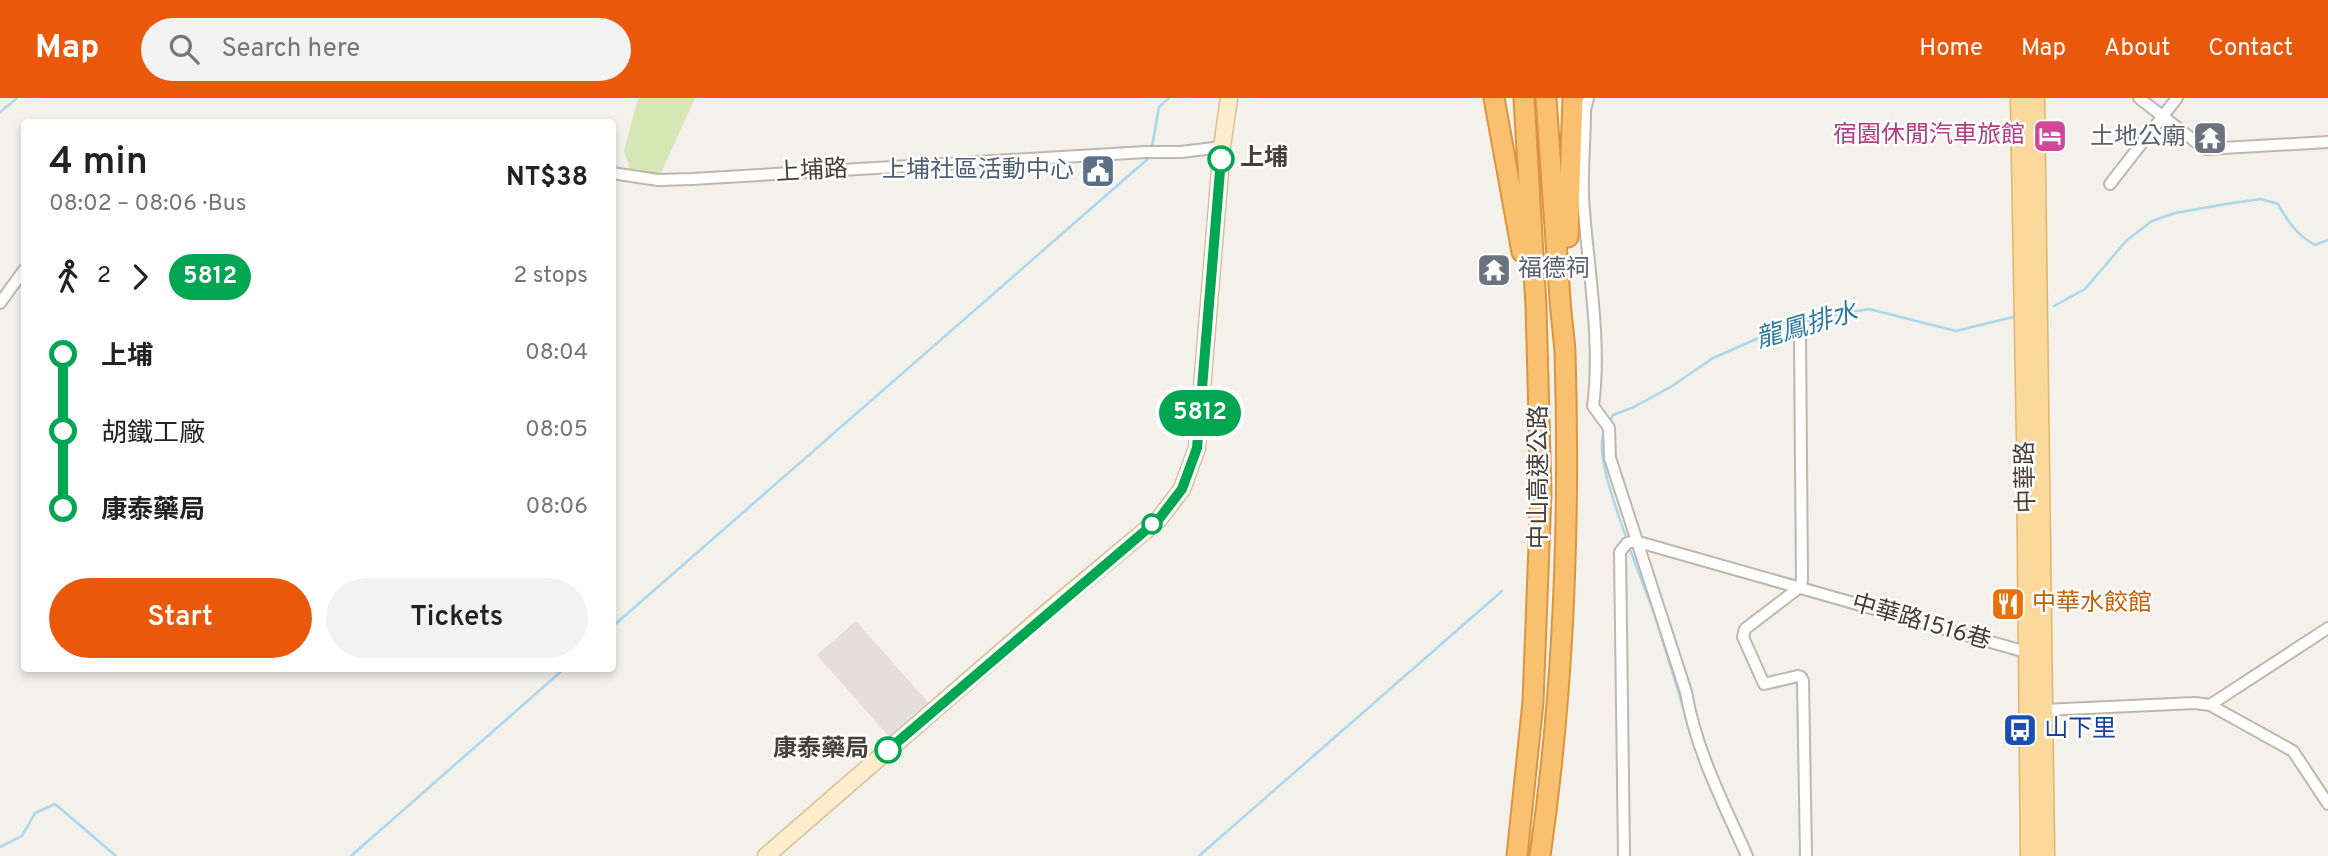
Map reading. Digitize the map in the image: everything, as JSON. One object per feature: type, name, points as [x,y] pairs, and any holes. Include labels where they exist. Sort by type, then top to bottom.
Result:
[{"type":"highway","name":"中山高速公路","points":[[1517,856],[1533,702],[1540,546],[1536,338],[1524,98]]},
{"type":"highway","name":"中山高速公路","points":[[1540,856],[1557,695],[1564,578],[1564,350],[1546,98]]},
{"type":"highway","points":[[1564,350],[1570,294],[1568,223],[1574,98]]},
{"type":"highway","points":[[1494,102],[1513,194],[1529,323],[1536,338]]},
{"type":"main road","name":"中華路","points":[[2020,98],[2036,711],[2045,856]]},
{"type":"main road","name":"中華路","points":[[2035,98],[2035,655]]},
{"type":"main road","name":"中華路","points":[[2030,856],[2036,711]]},
{"type":"street","points":[[766,856],[1159,519],[1182,489],[1197,448],[1222,147],[1229,98]]},
{"type":"street","points":[[1588,98],[1585,110],[1583,198],[1591,267],[1596,387],[1593,406],[1609,428],[1610,458],[1686,692],[1692,725],[1716,788],[1747,856]]},
{"type":"street","points":[[2139,98],[2205,149],[2328,142]]},
{"type":"street","points":[[2110,184],[2176,98]]},
{"type":"street","name":"上埔路","points":[[616,174],[658,180],[692,179],[1181,152],[1222,147]]},
{"type":"street","points":[[0,303],[21,274]]},
{"type":"street","points":[[1800,335],[1802,580],[1800,587],[1745,629],[1743,637],[1764,684],[1798,676],[1803,681],[1806,856]]},
{"type":"street","points":[[1623,856],[1620,552],[1627,543],[1635,541]]},
{"type":"street","name":"中華路1516巷","points":[[1635,541],[2035,655]]},
{"type":"street","points":[[2210,705],[2328,628]]},
{"type":"street","points":[[2036,711],[2195,703],[2210,705],[2293,751],[2328,804]]},
{"type":"shaded area","points":[[856,621],[931,706],[892,740],[817,655]]},
{"type":"green space","points":[[638,98],[695,98],[660,175],[631,173],[624,151]]},
{"type":"waterway","points":[[0,112],[17,98]]},
{"type":"waterway","points":[[1152,147],[1159,107],[1169,98]]},
{"type":"waterway","points":[[616,624],[1150,157]]},
{"type":"waterway","name":"龍鳳排水","points":[[2054,306],[2085,289],[2127,240],[2152,221],[2175,213],[2261,199],[2278,204],[2294,228],[2315,245],[2328,240]]},
{"type":"waterway","name":"龍鳳排水","points":[[1610,421],[1613,415],[1672,386],[1713,358],[1775,331],[1822,317],[1869,309],[1956,331],[2013,317]]},
{"type":"waterway","name":"龍鳳排水","points":[[1605,430],[1602,453],[1613,500],[1627,540]]},
{"type":"waterway","points":[[1629,547],[1654,613],[1687,720]]},
{"type":"waterway","points":[[1199,856],[1502,591]]},
{"type":"waterway","points":[[351,856],[560,672]]},
{"type":"waterway","points":[[0,847],[22,836],[35,813],[55,804],[116,856]]},
{"type":"bus line","name":"5812","points":[[888,750],[1159,519],[1182,489],[1197,448],[1221,159]]},
{"type":"place","name":"宿園休閒汽車旅館","points":[[2050,136]]},
{"type":"place","name":"土地公廟","points":[[2210,138]]},
{"type":"place","name":"上埔","points":[[1221,159]]},
{"type":"place","name":"上埔社區活動中心","points":[[1098,171]]},
{"type":"place","name":"福德祠","points":[[1494,270]]},
{"type":"place","name":"中華水餃館","points":[[2008,604]]},
{"type":"place","name":"山下里","points":[[2020,730]]},
{"type":"place","name":"康泰藥局","points":[[888,750]]}]
